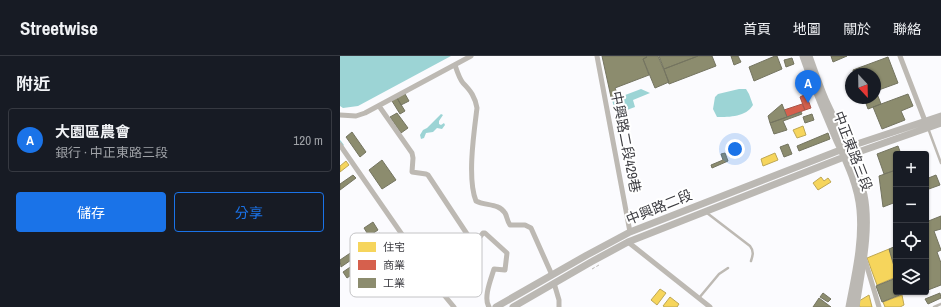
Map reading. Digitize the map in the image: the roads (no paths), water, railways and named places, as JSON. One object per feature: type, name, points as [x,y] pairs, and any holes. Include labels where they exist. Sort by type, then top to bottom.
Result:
[{"type":"street","points":[[340,115],[356,116],[365,113],[471,56]]},
{"type":"street","name":"中興路二段429巷","points":[[597,56],[630,232]]},
{"type":"street","name":"中正東路三段","points":[[803,56],[819,99],[860,178],[864,196],[867,216],[856,307]]},
{"type":"street","name":"中正東路三段","points":[[809,56],[846,152],[860,209],[861,226],[858,257],[849,307]]},
{"type":"street","points":[[900,56],[926,124]]},
{"type":"street","points":[[455,65],[463,82],[470,89],[476,101],[477,108],[472,172],[474,196],[476,201],[482,204],[493,205],[501,208],[506,214],[510,225],[525,225],[531,228],[552,275],[559,300],[559,307]]},
{"type":"street","points":[[379,106],[412,153],[414,158],[412,172],[428,175],[466,233]]},
{"type":"street","points":[[846,152],[926,124],[941,116]]},
{"type":"street","points":[[926,124],[941,123]]},
{"type":"street","points":[[340,145],[401,233]]},
{"type":"street","name":"中興路二段","points":[[496,307],[587,254],[630,232],[786,171],[846,152]]},
{"type":"street","name":"中興路二段","points":[[512,307],[628,242],[789,178],[846,152]]},
{"type":"street","points":[[786,171],[789,178]]},
{"type":"street","points":[[630,232],[628,242],[710,307]]},
{"type":"street","points":[[482,234],[485,233],[507,253],[505,270],[494,269],[488,288],[487,304],[489,307]]},
{"type":"street","points":[[863,256],[879,307]]},
{"type":"street","points":[[446,297],[454,307]]},
{"type":"lane","points":[[926,124],[941,163]]},
{"type":"lane","points":[[705,212],[750,246],[753,250],[751,261]]},
{"type":"lane","points":[[698,299],[719,274],[728,268]]},
{"type":"lane","points":[[934,307],[941,304]]},
{"type":"water","points":[[340,56],[451,56],[358,106],[343,108],[340,106]]},
{"type":"water","points":[[641,89],[650,93],[633,100],[635,107],[616,114],[612,100]]},
{"type":"water","points":[[739,89],[746,89],[749,94],[753,105],[750,109],[737,116],[717,117],[713,109],[715,97],[718,94]]},
{"type":"water","points":[[441,114],[443,115],[439,121],[439,124],[441,125],[444,123],[445,125],[442,129],[437,128],[433,132],[426,133],[424,138],[421,139],[420,135],[423,130]]},
{"type":"waterway","points":[[340,141],[343,145]]},
{"type":"place","name":"大園區農會","points":[[808,103]]}]
